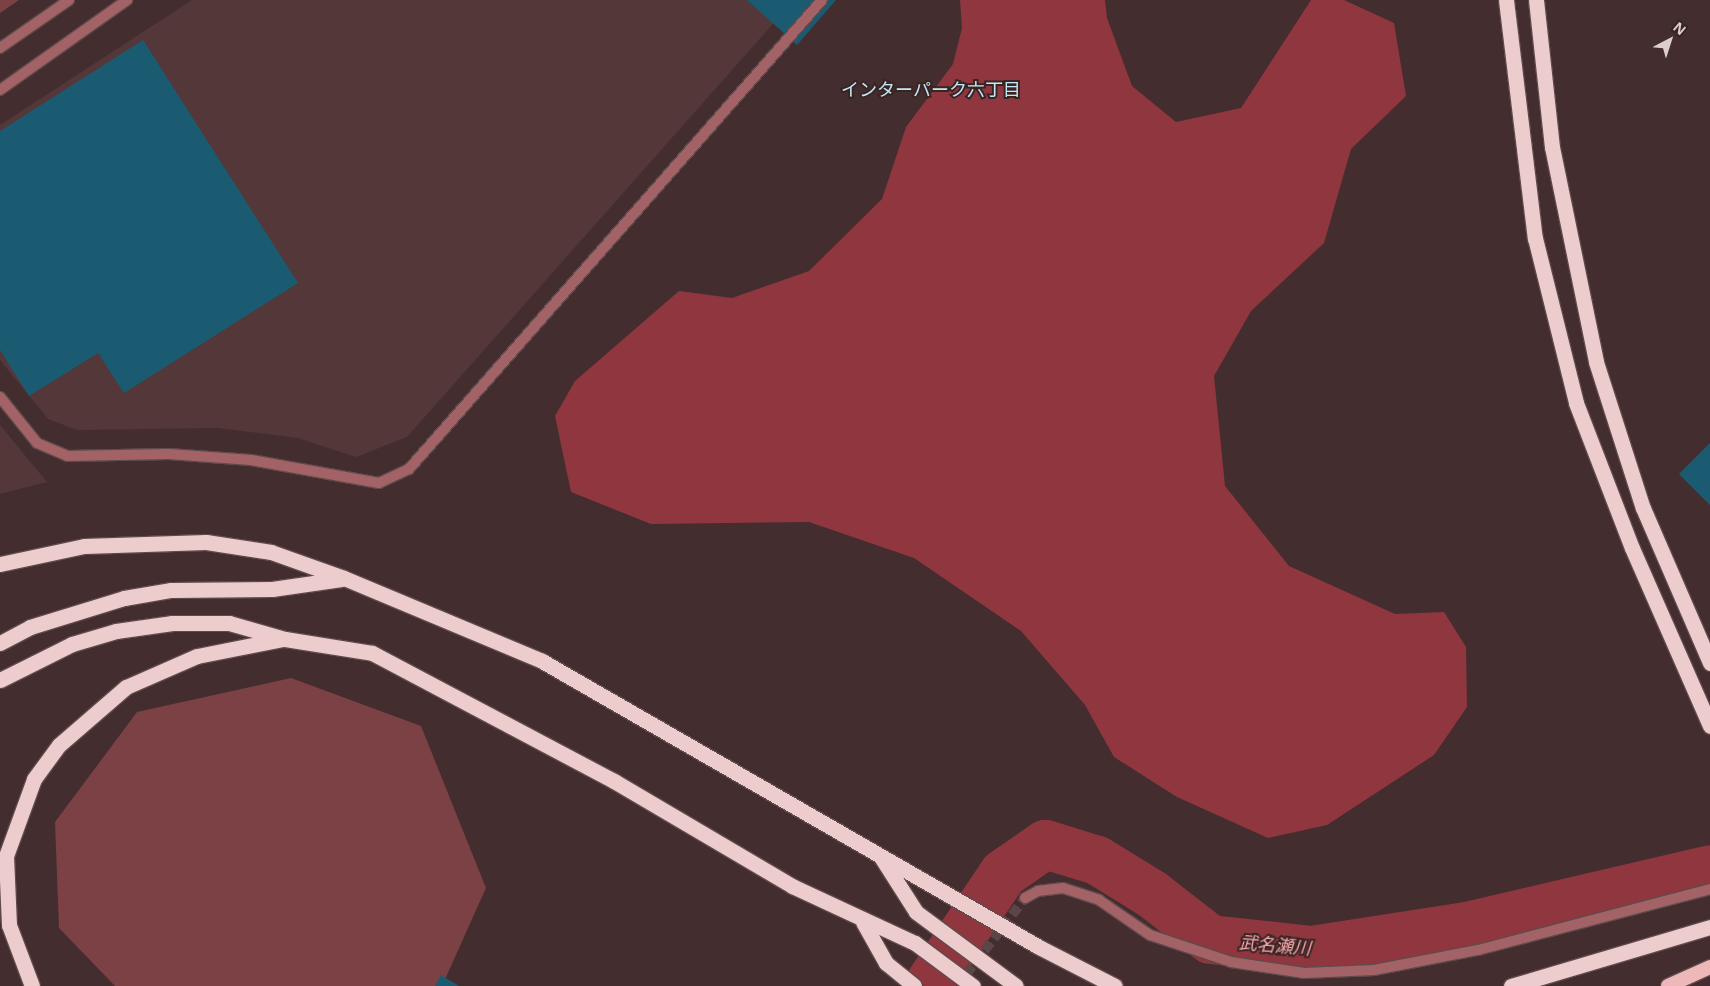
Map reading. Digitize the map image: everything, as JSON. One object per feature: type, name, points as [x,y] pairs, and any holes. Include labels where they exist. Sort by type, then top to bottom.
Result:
[{"type":"highway","points":[[1506,0],[1535,238],[1576,403],[1632,548],[1710,726]]},
{"type":"highway","points":[[1536,0],[1552,147],[1596,362],[1643,508],[1710,663]]},
{"type":"highway","points":[[0,564],[84,546],[206,542],[271,552],[344,578],[542,661],[1115,986]]},
{"type":"highway","points":[[0,643],[30,627],[124,598],[171,590],[272,589],[344,578]]},
{"type":"highway","points":[[0,680],[72,644],[116,631],[172,623],[229,623],[285,639],[372,652],[503,720],[792,886],[863,922],[915,942],[973,986]]},
{"type":"highway","points":[[32,986],[9,925],[6,856],[17,817],[44,765],[91,713],[126,687],[197,656],[285,639]]},
{"type":"highway","points":[[881,855],[916,912],[1016,986]]},
{"type":"highway","points":[[863,922],[886,962],[914,986]]},
{"type":"highway","points":[[1511,986],[1710,927]]},
{"type":"highway","points":[[1668,986],[1710,967]]},
{"type":"street","points":[[0,48],[68,0]]},
{"type":"street","points":[[0,90],[127,0]]},
{"type":"street","points":[[0,397],[37,443],[67,456],[169,454],[251,460],[379,483],[409,469],[822,0]]},
{"type":"street","points":[[1025,898],[1038,891],[1063,888],[1100,900],[1150,934],[1231,962],[1304,973],[1374,970],[1478,950],[1710,889]]},
{"type":"shaded area","points":[[0,0],[19,0],[0,13]]},
{"type":"shaded area","points":[[192,0],[794,0],[407,437],[356,457],[298,438],[217,428],[77,430],[48,419],[0,360],[0,125]]},
{"type":"shaded area","points":[[960,0],[1105,0],[1107,18],[1132,86],[1176,122],[1241,108],[1311,0],[1344,0],[1394,23],[1406,96],[1351,149],[1324,243],[1251,311],[1214,376],[1225,486],[1289,566],[1395,614],[1444,612],[1466,647],[1467,707],[1434,755],[1327,825],[1268,838],[1177,797],[1114,757],[1085,705],[1021,631],[914,558],[809,522],[651,524],[571,492],[555,416],[575,381],[679,291],[732,298],[809,271],[882,199],[906,127],[953,64],[962,28]]},
{"type":"shaded area","points":[[0,425],[47,482],[0,494]]},
{"type":"shaded area","points":[[291,678],[421,726],[486,888],[442,986],[115,986],[59,928],[55,822],[137,712]]},
{"type":"building","points":[[747,0],[836,0],[797,45]]},
{"type":"building","points":[[143,40],[298,283],[124,393],[98,353],[29,396],[0,350],[0,131]]},
{"type":"building","points":[[1710,443],[1710,505],[1679,474]]},
{"type":"building","points":[[441,975],[459,986],[435,986]]},
{"type":"waterway","name":"武名瀬川","points":[[927,986],[1003,873],[1045,844],[1097,860],[1152,894],[1210,939],[1311,950],[1466,926],[1710,869]]},
{"type":"tunnel","points":[[957,986],[1025,898]]},
{"type":"district","name":"インターパーク六丁目","points":[[931,89]]}]
